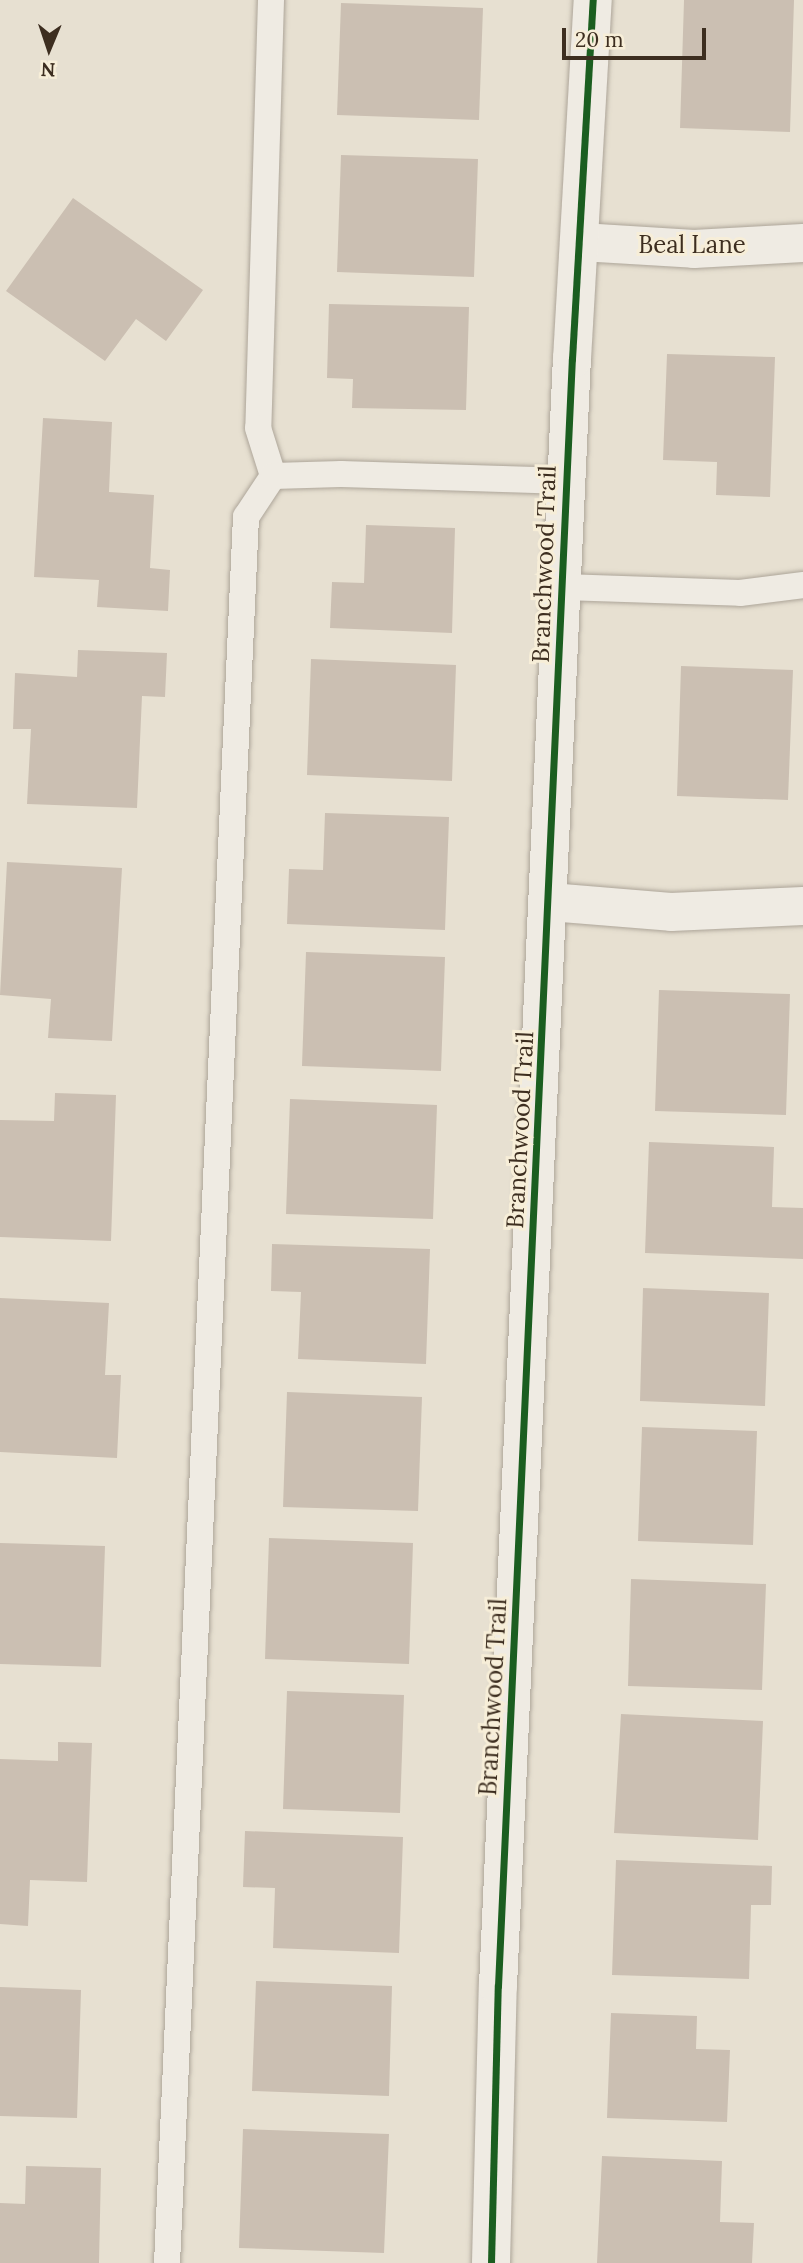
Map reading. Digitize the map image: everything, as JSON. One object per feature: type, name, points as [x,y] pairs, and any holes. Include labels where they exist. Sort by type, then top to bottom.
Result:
[{"type":"street","name":"Branchwood Trail","points":[[491,2263],[498,1986],[550,902],[567,481],[582,243],[593,0]]},
{"type":"street","name":"Beal Lane","points":[[582,243],[694,249],[803,243]]},
{"type":"street","points":[[550,902],[671,912],[803,906]]},
{"type":"lane","points":[[271,0],[258,428],[273,476]]},
{"type":"lane","points":[[273,476],[341,474],[567,481]]},
{"type":"lane","points":[[167,2263],[246,517],[273,476]]},
{"type":"lane","points":[[563,587],[740,593],[803,585]]},
{"type":"building","points":[[684,0],[794,0],[790,132],[680,128]]},
{"type":"building","points":[[341,3],[483,8],[479,120],[337,115]]},
{"type":"building","points":[[341,155],[478,159],[474,277],[337,272]]},
{"type":"building","points":[[73,198],[203,290],[166,341],[136,319],[105,361],[6,291]]},
{"type":"building","points":[[329,304],[469,307],[466,410],[352,408],[353,379],[327,378]]},
{"type":"building","points":[[667,354],[775,357],[770,497],[716,495],[717,462],[663,460]]},
{"type":"building","points":[[43,418],[112,422],[109,492],[154,495],[150,568],[170,570],[168,611],[97,607],[99,580],[34,577]]},
{"type":"building","points":[[366,525],[455,528],[452,633],[330,628],[332,582],[364,583]]},
{"type":"building","points":[[78,650],[167,653],[165,697],[142,696],[137,808],[27,804],[31,729],[13,729],[15,673],[77,677]]},
{"type":"building","points":[[311,659],[456,665],[452,781],[307,775]]},
{"type":"building","points":[[681,666],[793,670],[788,800],[677,796]]},
{"type":"building","points":[[325,813],[449,817],[445,930],[287,924],[289,869],[323,870]]},
{"type":"building","points":[[7,862],[122,868],[112,1041],[48,1038],[51,999],[0,995]]},
{"type":"building","points":[[306,952],[445,957],[441,1071],[302,1066]]},
{"type":"building","points":[[659,990],[790,994],[786,1115],[655,1111]]},
{"type":"building","points":[[55,1093],[116,1095],[111,1241],[0,1237],[0,1120],[54,1121]]},
{"type":"building","points":[[290,1099],[437,1105],[433,1219],[286,1214]]},
{"type":"building","points":[[649,1142],[774,1147],[772,1207],[803,1208],[803,1259],[645,1253]]},
{"type":"building","points":[[272,1244],[430,1249],[426,1364],[298,1359],[301,1292],[271,1291]]},
{"type":"building","points":[[643,1288],[769,1293],[765,1406],[640,1401]]},
{"type":"building","points":[[0,1298],[109,1303],[105,1375],[121,1375],[117,1458],[0,1452]]},
{"type":"building","points":[[287,1392],[422,1397],[418,1511],[283,1507]]},
{"type":"building","points":[[642,1427],[757,1431],[753,1545],[638,1541]]},
{"type":"building","points":[[269,1538],[413,1543],[409,1664],[265,1659]]},
{"type":"building","points":[[0,1543],[105,1546],[101,1667],[0,1664]]},
{"type":"building","points":[[631,1579],[766,1584],[762,1690],[628,1686]]},
{"type":"building","points":[[287,1691],[404,1695],[400,1813],[283,1809]]},
{"type":"building","points":[[621,1714],[763,1721],[758,1840],[614,1833]]},
{"type":"building","points":[[58,1742],[92,1743],[87,1882],[30,1880],[28,1926],[0,1924],[0,1759],[58,1761]]},
{"type":"building","points":[[245,1831],[403,1837],[399,1953],[273,1948],[275,1888],[243,1887]]},
{"type":"building","points":[[616,1860],[772,1866],[771,1905],[751,1905],[749,1979],[612,1975]]},
{"type":"building","points":[[256,1981],[392,1986],[389,2096],[252,2091]]},
{"type":"building","points":[[0,1987],[81,1990],[77,2118],[0,2116]]},
{"type":"building","points":[[611,2013],[697,2016],[696,2049],[730,2050],[727,2122],[607,2118]]},
{"type":"building","points":[[243,2129],[389,2134],[384,2253],[239,2248]]},
{"type":"building","points":[[602,2156],[722,2161],[720,2222],[754,2223],[752,2263],[597,2263]]},
{"type":"building","points":[[26,2166],[101,2168],[99,2263],[0,2263],[0,2203],[25,2204]]},
{"type":"cycle path","points":[[491,2263],[498,1986],[572,359],[593,0]]}]
